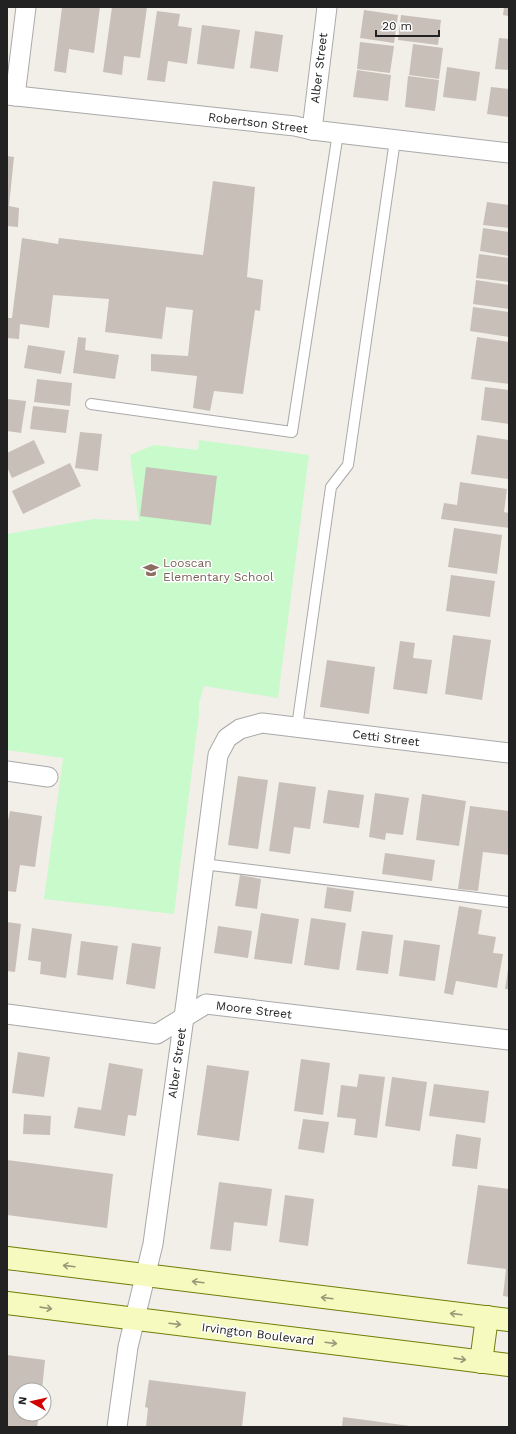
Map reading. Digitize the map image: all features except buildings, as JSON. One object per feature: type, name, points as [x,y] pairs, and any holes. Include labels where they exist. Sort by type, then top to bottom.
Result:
[{"type":"main road","points":[[7,1258],[509,1320]]},
{"type":"main road","name":"Irvington Boulevard","points":[[7,1303],[509,1366]]},
{"type":"main road","points":[[481,1362],[487,1317]]},
{"type":"street","points":[[11,95],[26,7]]},
{"type":"street","name":"Alber Street","points":[[312,130],[327,7]]},
{"type":"street","name":"Robertson Street","points":[[11,95],[295,126],[312,130],[509,153]]},
{"type":"street","name":"Alber Street","points":[[117,1427],[128,1347],[153,1244],[218,755],[227,738],[240,729],[262,722]]},
{"type":"street","name":"Cetti Street","points":[[262,722],[509,753]]},
{"type":"street","points":[[7,772],[48,777]]},
{"type":"street","name":"Moore Street","points":[[7,1014],[156,1034],[206,1004],[509,1040]]},
{"type":"lane","points":[[92,404],[292,432],[338,133]]},
{"type":"lane","points":[[296,727],[331,487],[348,465],[395,140]]},
{"type":"lane","points":[[203,864],[509,902]]},
{"type":"green space","points":[[199,440],[309,455],[278,698],[204,686],[199,703],[199,714],[174,914],[44,899],[63,758],[7,750],[7,534],[94,519],[139,521],[130,455],[154,445],[198,450]]},
{"type":"place","name":"Looscan Elementary School","points":[[151,570]]}]
